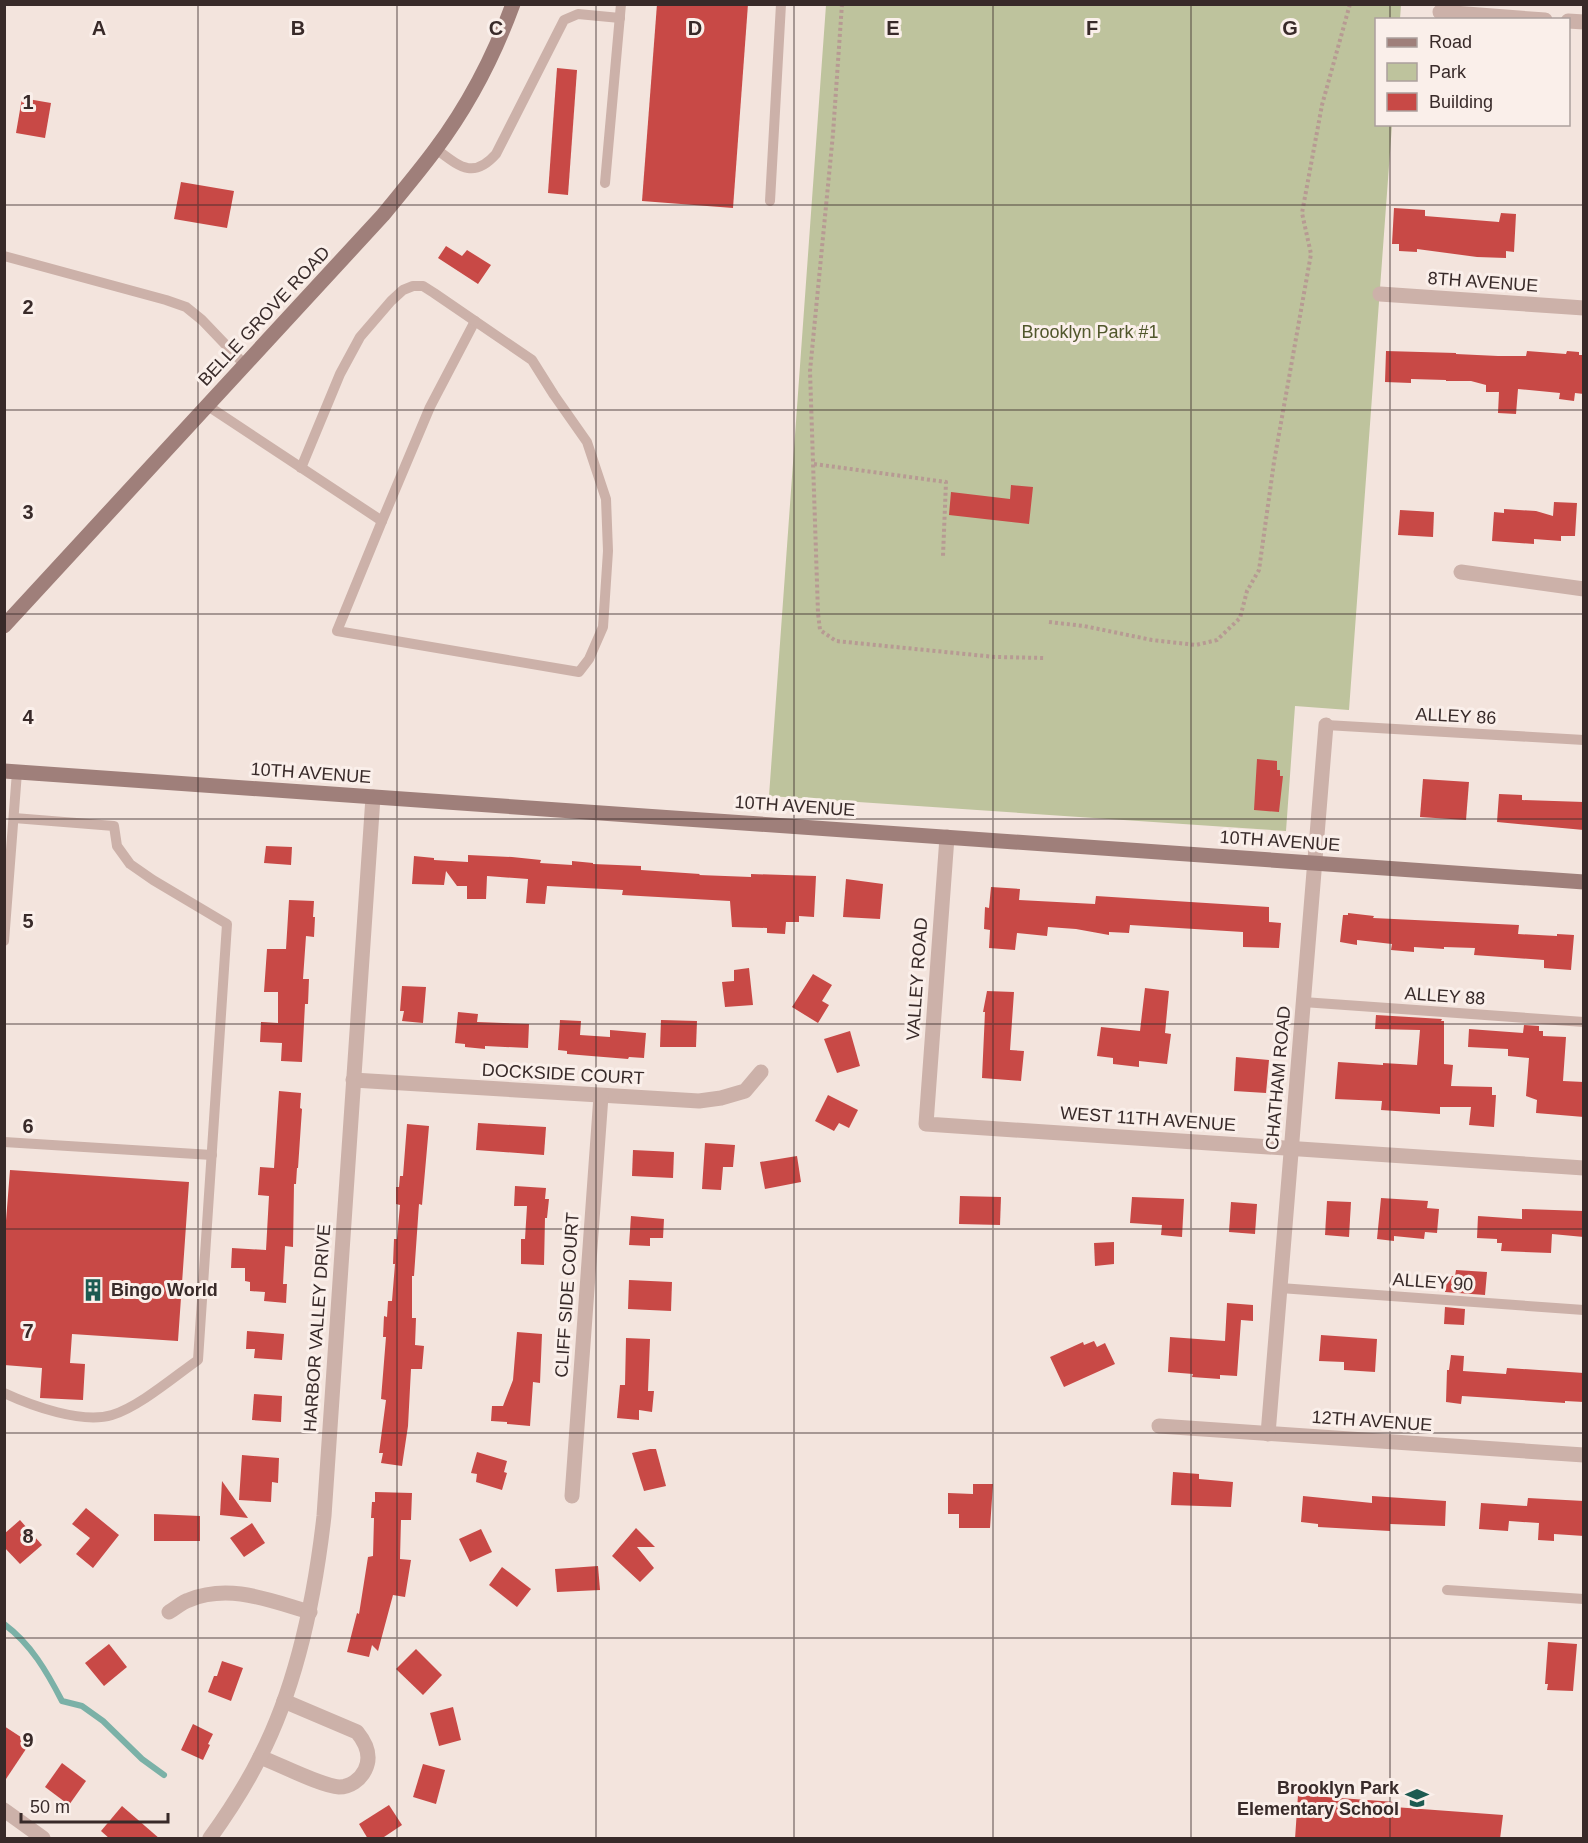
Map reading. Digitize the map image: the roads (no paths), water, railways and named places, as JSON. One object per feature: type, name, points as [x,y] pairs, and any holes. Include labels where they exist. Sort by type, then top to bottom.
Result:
[{"type":"street","name":"BELLE GROVE ROAD","points":[[4,626],[383,216],[436,149],[469,99],[500,39],[513,4]]},
{"type":"street","points":[[1440,12],[1519,18]]},
{"type":"street","name":"8TH AVENUE","points":[[1380,294],[1584,308]]},
{"type":"street","points":[[1461,572],[1584,589]]},
{"type":"street","name":"CHATHAM ROAD","points":[[1268,1434],[1326,725]]},
{"type":"street","name":"10TH AVENUE","points":[[11,771],[1584,882]]},
{"type":"street","name":"HARBOR VALLEY DRIVE","points":[[210,1839],[260,1757],[284,1701],[310,1612],[318,1568],[324,1516],[373,797]]},
{"type":"street","name":"VALLEY ROAD","points":[[926,1124],[947,837]]},
{"type":"street","name":"DOCKSIDE COURT","points":[[353,1080],[699,1101],[721,1098],[745,1090],[761,1072]]},
{"type":"street","name":"CLIFF SIDE COURT","points":[[573,1496],[601,1096]]},
{"type":"street","name":"WEST 11TH AVENUE","points":[[926,1124],[1584,1168]]},
{"type":"street","name":"12TH AVENUE","points":[[1159,1426],[1584,1455]]},
{"type":"street","points":[[169,1612],[189,1600],[215,1593],[243,1593],[310,1612]]},
{"type":"street","points":[[260,1757],[328,1785],[340,1787],[350,1785],[361,1778],[367,1766],[368,1753],[364,1741],[357,1732],[284,1701]]},
{"type":"street","points":[[4,1810],[43,1839]]},
{"type":"lane","points":[[605,183],[621,4]]},
{"type":"lane","points":[[770,201],[781,4]]},
{"type":"lane","points":[[436,149],[460,167],[474,168],[488,163],[496,154],[564,20],[578,14],[620,18]]},
{"type":"lane","points":[[4,256],[186,307],[202,320],[245,365]]},
{"type":"lane","points":[[301,468],[340,374],[360,337],[403,290],[412,286],[423,286],[475,321],[532,360],[587,442],[606,499],[608,551],[603,627],[589,659],[579,672],[337,631],[430,407],[475,321]]},
{"type":"lane","points":[[208,405],[382,521]]},
{"type":"lane","name":"ALLEY 86","points":[[1326,725],[1584,740]]},
{"type":"lane","points":[[4,941],[14,818],[11,771]]},
{"type":"lane","points":[[4,1393],[27,1404],[57,1413],[111,1415],[131,1407],[198,1360],[227,924],[130,864],[117,846],[114,826],[14,818]]},
{"type":"lane","name":"ALLEY 88","points":[[1303,1002],[1584,1022]]},
{"type":"lane","points":[[4,1142],[212,1155]]},
{"type":"lane","name":"ALLEY 90","points":[[1280,1288],[1584,1310]]},
{"type":"lane","points":[[1447,1590],[1584,1599]]},
{"type":"waterway","points":[[4,1624],[30,1650],[62,1701],[82,1706],[103,1721],[142,1759],[164,1775]]},
{"type":"place","name":"Bingo World","points":[[93,1290]]},
{"type":"place","name":"Brooklyn Park Elementary School","points":[[1417,1798]]},
{"type":"park label","name":"Brooklyn Park #1","points":[[1090,332]]}]
